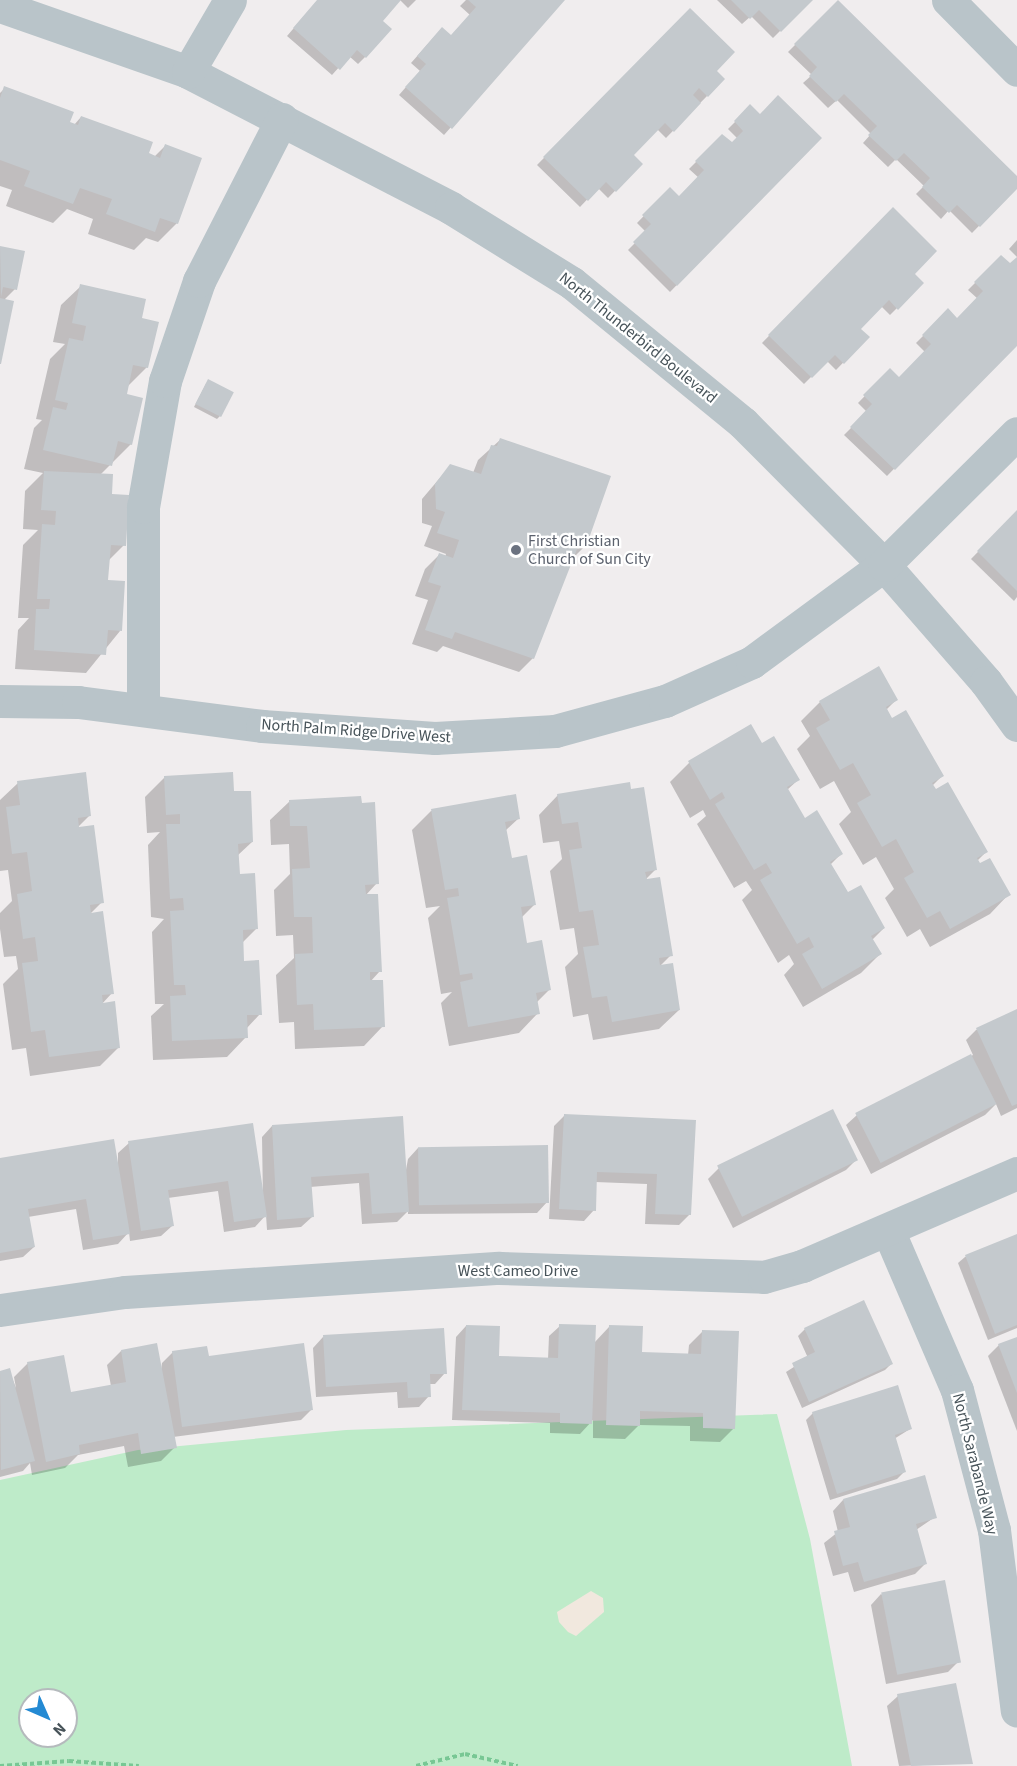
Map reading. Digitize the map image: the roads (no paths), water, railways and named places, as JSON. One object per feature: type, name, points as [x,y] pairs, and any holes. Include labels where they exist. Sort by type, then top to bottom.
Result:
[{"type":"street","points":[[188,72],[230,0]]},
{"type":"street","points":[[948,0],[1017,70]]},
{"type":"street","name":"North Thunderbird Boulevard","points":[[0,6],[188,72],[452,208],[572,283],[743,423],[885,566],[986,682],[1017,725]]},
{"type":"street","points":[[143,710],[143,507],[165,381],[198,281],[282,119]]},
{"type":"street","name":"North Palm Ridge Drive West","points":[[0,701],[78,702],[262,726],[435,738],[555,730],[665,701],[752,663],[885,566],[1017,433]]},
{"type":"street","name":"West Cameo Drive","points":[[0,1310],[125,1292],[499,1268],[764,1277],[802,1266],[1017,1173]]},
{"type":"street","name":"North Sarabande Way","points":[[888,1230],[957,1390],[994,1530],[1017,1711]]},
{"type":"place","name":"First Christian Church of Sun City","points":[[516,550]]}]
